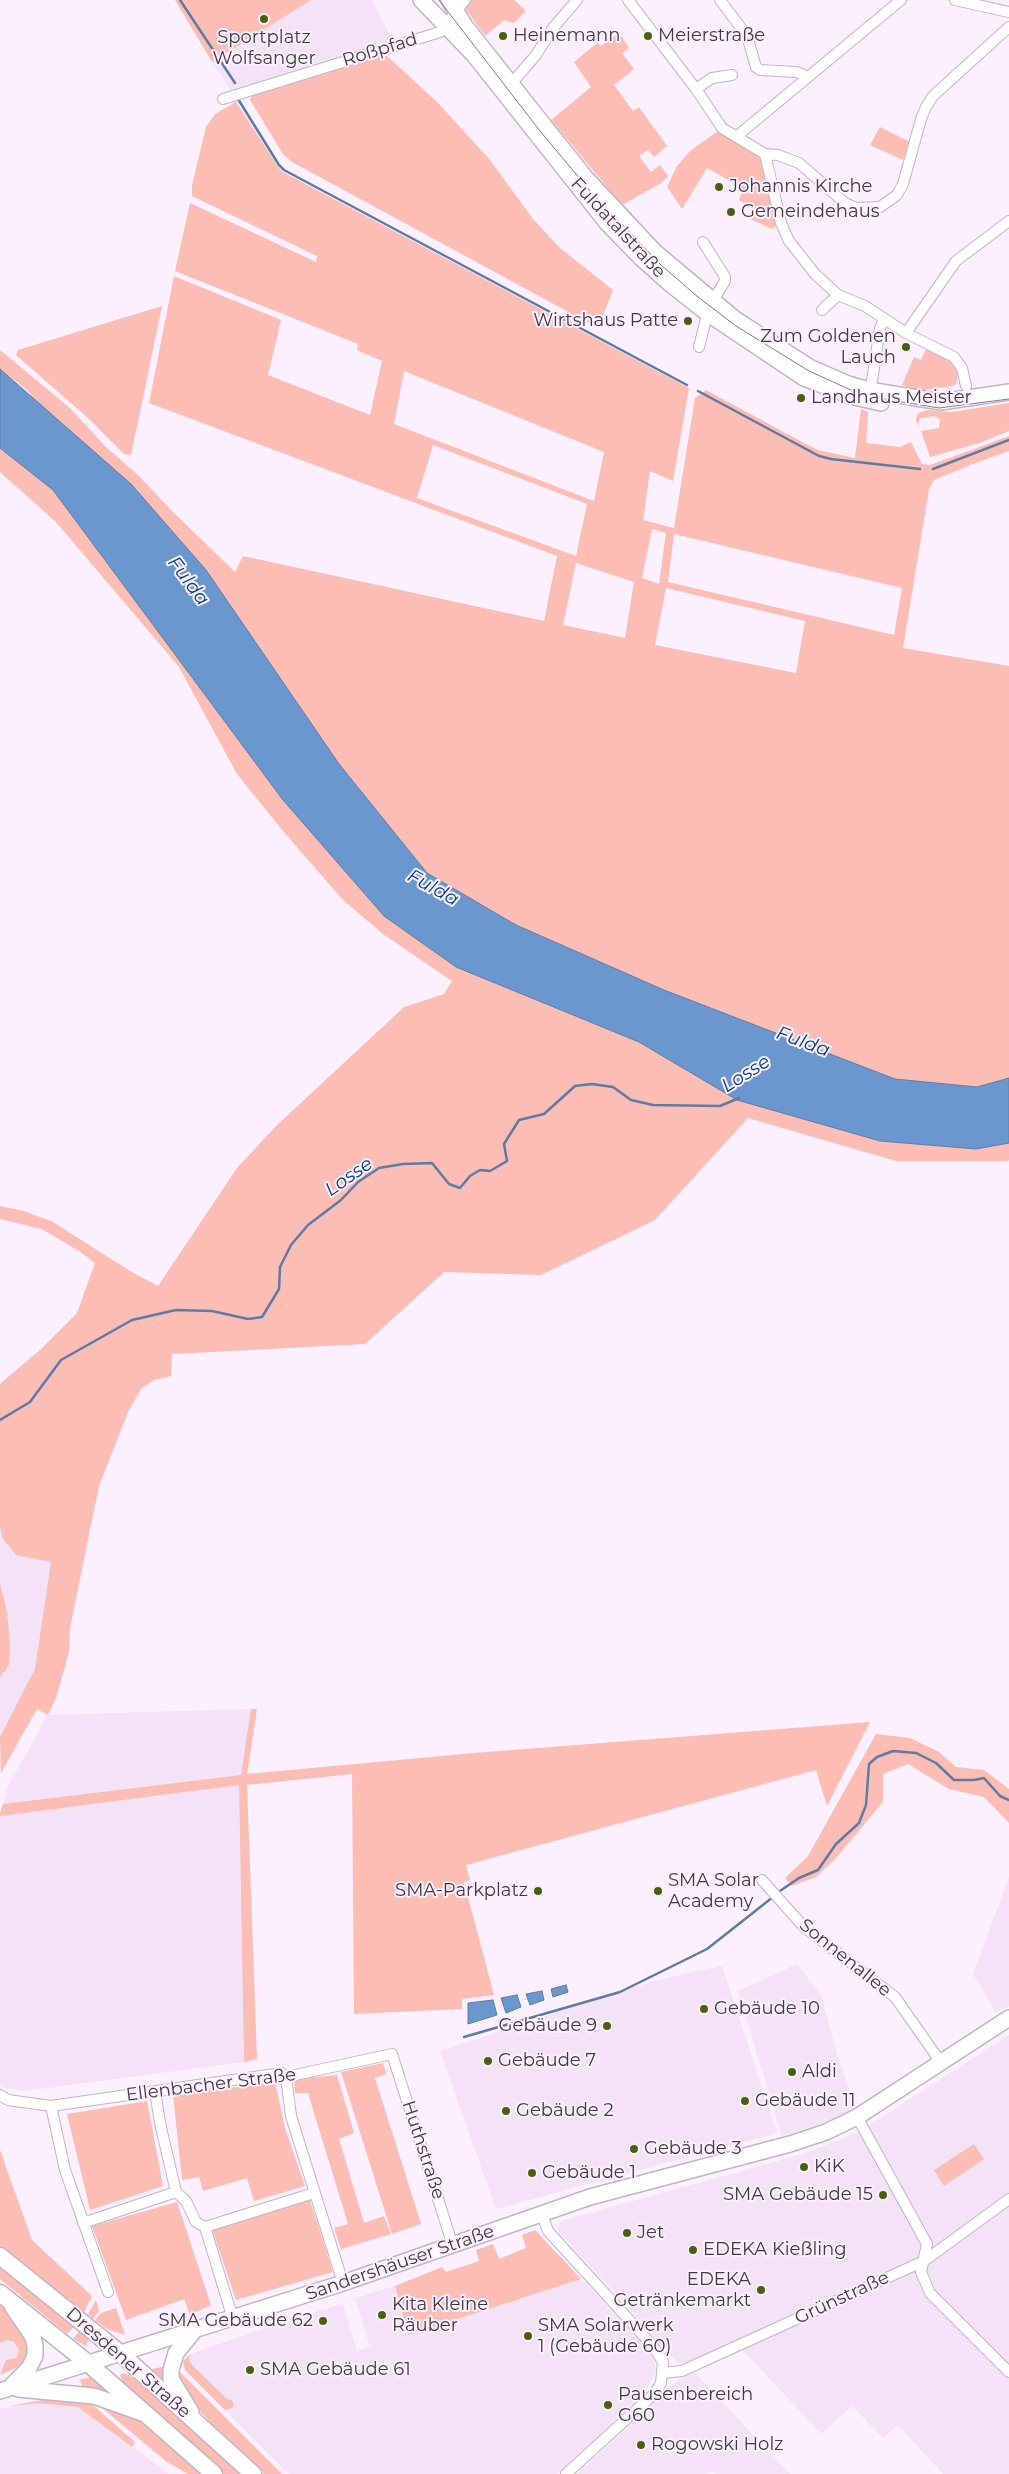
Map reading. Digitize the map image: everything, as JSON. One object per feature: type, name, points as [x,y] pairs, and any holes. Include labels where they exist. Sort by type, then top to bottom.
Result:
[{"type":"main road","name":"Fuldatalstraße","points":[[421,0],[474,55],[607,223],[641,258],[709,307],[778,362],[804,378],[833,390],[854,397],[894,405],[920,400],[941,402],[1009,392]]},
{"type":"main road","name":"Fuldatalstraße","points":[[457,4],[511,84],[562,150],[655,252],[709,307]]},
{"type":"main road","name":"Sandershäuser Straße","points":[[4,2390],[343,2283],[603,2194],[790,2144],[826,2132],[857,2117],[942,2064],[1009,2018]]},
{"type":"main road","name":"Dresdener Straße","points":[[0,2256],[121,2354],[253,2474]]},
{"type":"main road","name":"Dresdener Straße","points":[[2,2294],[89,2364],[214,2474]]},
{"type":"main road","points":[[2,2294],[22,2318],[33,2337],[35,2346],[35,2356],[29,2368],[21,2378],[4,2390]]},
{"type":"main road","points":[[194,2331],[176,2353],[171,2370],[171,2379],[179,2396],[200,2426]]},
{"type":"main road","points":[[4,2390],[94,2396],[147,2415]]},
{"type":"street","points":[[511,84],[536,55],[553,28],[577,0]]},
{"type":"street","points":[[628,0],[696,89],[722,128],[765,154],[799,163],[845,203],[856,208],[880,207],[897,195],[903,184],[921,119],[933,96],[1009,28]]},
{"type":"street","points":[[720,0],[747,36],[756,67],[760,70],[780,70],[808,77]]},
{"type":"street","points":[[737,136],[901,0]]},
{"type":"street","points":[[955,0],[1009,12]]},
{"type":"street","name":"Roßpfad","points":[[223,99],[440,32],[457,4]]},
{"type":"street","points":[[696,89],[712,78],[732,75]]},
{"type":"street","points":[[765,154],[780,219],[789,241],[815,274],[838,295],[865,306],[906,333],[954,357],[962,368],[966,386]]},
{"type":"street","points":[[906,333],[956,261],[1009,221]]},
{"type":"street","points":[[699,347],[709,307],[725,281],[725,277],[703,242]]},
{"type":"street","points":[[822,310],[838,295]]},
{"type":"street","points":[[872,381],[880,328],[884,320]]},
{"type":"street","name":"Sonnenallee","points":[[765,1884],[804,1927],[895,1998],[942,2064]]},
{"type":"street","name":"Ellenbacher Straße","points":[[0,2095],[8,2100],[51,2106],[282,2073],[286,2077],[392,2054]]},
{"type":"street","name":"Huthstraße","points":[[392,2054],[453,2246]]},
{"type":"street","points":[[286,2077],[291,2116],[343,2283]]},
{"type":"street","points":[[155,2091],[160,2123],[176,2192],[186,2201],[196,2222],[205,2227],[233,2318]]},
{"type":"street","points":[[51,2106],[65,2170],[108,2292]]},
{"type":"street","points":[[857,2117],[927,2244],[921,2272],[930,2293],[1009,2372]]},
{"type":"street","points":[[83,2223],[176,2192]]},
{"type":"street","points":[[205,2227],[314,2193]]},
{"type":"street","name":"Grünstraße","points":[[663,2373],[682,2371],[924,2260],[1009,2199]]},
{"type":"street","points":[[542,2214],[548,2230],[653,2346],[663,2362],[661,2383],[655,2393],[566,2474]]},
{"type":"shaded area","name":"Sportplatz Wolfsanger","points":[[175,0],[311,0],[212,62]]},
{"type":"shaded area","points":[[311,0],[372,0],[393,41],[231,90],[212,62]]},
{"type":"shaded area","points":[[471,0],[514,0],[526,11],[514,23],[504,20],[485,36],[465,8]]},
{"type":"shaded area","points":[[619,33],[629,48],[622,53],[634,69],[614,85],[633,111],[639,107],[667,146],[654,157],[648,150],[639,156],[651,172],[660,165],[668,176],[661,183],[622,205],[551,120],[591,87],[574,62],[597,43],[601,46]]},
{"type":"shaded area","points":[[385,54],[438,103],[490,160],[533,219],[560,248],[613,290],[598,328],[292,162],[283,154],[250,100],[252,96]]},
{"type":"shaded area","points":[[236,102],[281,171],[689,388],[673,481],[650,471],[643,520],[674,528],[695,398],[706,390],[818,450],[855,458],[861,409],[868,412],[866,443],[900,447],[911,442],[922,464],[930,465],[1009,436],[1009,451],[934,480],[929,489],[903,648],[1009,666],[1009,1078],[977,1087],[895,1079],[664,990],[516,925],[427,873],[339,764],[27,390],[0,369],[0,350],[70,408],[105,446],[140,477],[235,572],[243,556],[544,621],[557,556],[149,403],[174,276],[281,320],[268,375],[370,415],[382,361],[357,350],[358,344],[175,271],[190,203],[316,262],[317,256],[192,196],[192,185],[206,127],[215,114]],"holes":[[[404,371],[604,452],[594,501],[394,424]],[[433,445],[587,504],[576,556],[417,498]],[[652,529],[666,533],[659,584],[642,578]],[[674,534],[902,588],[894,635],[668,582]],[[576,563],[634,582],[625,638],[563,625]],[[666,588],[805,621],[796,673],[655,645]]]},
{"type":"shaded area","points":[[880,127],[910,142],[903,160],[870,145]]},
{"type":"shaded area","points":[[722,128],[765,154],[781,223],[772,229],[750,219],[754,209],[739,200],[742,192],[739,186],[707,168],[682,209],[667,187],[677,166],[690,151]]},
{"type":"shaded area","points":[[162,306],[131,455],[124,454],[88,418],[16,355],[18,350]]},
{"type":"shaded area","points":[[927,346],[950,358],[959,369],[956,384],[916,391],[902,385],[914,357],[921,360]]},
{"type":"shaded area","points":[[1009,403],[1009,431],[979,443],[930,457],[921,431],[939,428],[940,419],[934,416],[920,418],[918,426],[916,419],[918,413],[928,410],[951,412]]},
{"type":"shaded area","points":[[0,448],[53,490],[283,800],[384,916],[456,967],[639,1042],[737,1100],[880,1141],[976,1149],[1009,1143],[1009,1160],[1006,1161],[896,1161],[748,1118],[655,1220],[541,1275],[444,1272],[365,1344],[172,1354],[171,1376],[154,1380],[141,1389],[128,1412],[99,1486],[70,1628],[69,1652],[56,1698],[48,1715],[37,1709],[1,1773],[0,1737],[35,1669],[51,1562],[16,1555],[3,1539],[0,1528],[0,1384],[41,1349],[77,1313],[95,1263],[42,1229],[0,1219],[0,1206],[24,1211],[53,1222],[130,1271],[158,1286],[237,1168],[276,1126],[404,1007],[444,994],[452,981],[383,934],[343,900],[283,831],[237,774],[179,667],[56,522],[0,472]]},
{"type":"shaded area","points":[[0,1496],[77,1541],[1,1773],[0,1773]]},
{"type":"shaded area","points":[[0,1584],[8,1616],[6,1617],[8,1620],[10,1644],[9,1664],[0,1677]]},
{"type":"shaded area","points":[[251,1709],[242,1775],[3,1804],[8,1786],[48,1715]]},
{"type":"shaded area","points":[[251,1709],[257,1709],[247,1774],[474,1753],[870,1722],[827,1806],[816,1770],[466,1865],[470,1880],[464,1882],[494,1995],[462,1999],[462,2009],[354,2014],[352,1774],[247,1785],[257,2059],[244,2062],[239,1785],[0,1816],[0,1813],[3,1804],[241,1775]]},
{"type":"shaded area","points":[[876,1734],[910,1738],[939,1752],[956,1767],[984,1770],[1009,1789],[1009,1823],[984,1797],[949,1789],[908,1764],[883,1774],[883,1802],[836,1858],[816,1877],[792,1886],[785,1878],[808,1856]]},
{"type":"shaded area","points":[[239,1785],[244,2062],[24,2091],[5,2088],[0,2085],[0,1816]]},
{"type":"shaded area","points":[[1009,1877],[1009,2006],[996,2013],[973,1974]]},
{"type":"shaded area","points":[[797,1964],[821,1995],[839,2061],[856,2108],[830,2121],[782,2136],[738,1991]]},
{"type":"shaded area","points":[[722,1966],[777,2133],[496,2209],[440,2051],[657,1980]]},
{"type":"shaded area","points":[[1009,2035],[1009,2474],[943,2474],[898,2425],[883,2438],[852,2406],[821,2434],[742,2349],[740,2341],[685,2364],[677,2362],[557,2229],[561,2221],[803,2154],[857,2133]]},
{"type":"shaded area","points":[[383,2063],[386,2074],[375,2078],[421,2224],[392,2234],[341,2072]]},
{"type":"shaded area","points":[[337,2075],[354,2133],[339,2139],[364,2223],[384,2216],[391,2234],[341,2249],[334,2228],[348,2224],[308,2093],[295,2093],[294,2079]]},
{"type":"shaded area","points":[[275,2082],[285,2128],[305,2186],[254,2201],[247,2178],[203,2191],[199,2177],[182,2180],[173,2095]]},
{"type":"shaded area","points":[[147,2101],[163,2186],[90,2210],[67,2114]]},
{"type":"shaded area","points":[[974,2144],[984,2159],[944,2186],[934,2170]]},
{"type":"shaded area","points":[[0,2150],[32,2240],[92,2296],[83,2314],[0,2247]]},
{"type":"shaded area","points":[[310,2200],[333,2272],[236,2300],[212,2229]]},
{"type":"shaded area","points":[[177,2202],[211,2305],[190,2315],[184,2299],[126,2320],[92,2226]]},
{"type":"shaded area","points":[[535,2230],[581,2279],[408,2335],[395,2286],[442,2267],[446,2272],[479,2261],[476,2250],[493,2244],[499,2259],[526,2248],[522,2235]]},
{"type":"shaded area","points":[[0,2266],[75,2325],[67,2334],[0,2279]]},
{"type":"shaded area","points":[[581,2279],[648,2348],[654,2360],[656,2370],[645,2393],[557,2474],[289,2474],[183,2366],[187,2356],[196,2352],[300,2316],[343,2304],[357,2351],[370,2347],[355,2298],[395,2286],[408,2335]]},
{"type":"shaded area","points":[[96,2300],[99,2311],[93,2319],[88,2314]]},
{"type":"shaded area","points":[[0,2305],[15,2319],[28,2336],[28,2349],[25,2359],[18,2367],[0,2375],[6,2360],[16,2358],[19,2350],[14,2342],[7,2340],[0,2343]]},
{"type":"shaded area","points":[[116,2308],[125,2335],[107,2329],[95,2320],[101,2313]]},
{"type":"shaded area","points":[[81,2329],[88,2340],[86,2346],[73,2339]]},
{"type":"shaded area","points":[[7,2340],[14,2342],[18,2346],[18,2354],[0,2372],[0,2343]]},
{"type":"shaded area","points":[[191,2354],[189,2360],[192,2365],[227,2399],[232,2400],[234,2407],[225,2410],[185,2370],[183,2361]]},
{"type":"shaded area","points":[[166,2366],[165,2385],[148,2370]]},
{"type":"shaded area","points":[[179,2369],[282,2474],[264,2474],[209,2421],[184,2394],[177,2379]]},
{"type":"shaded area","points":[[694,2372],[790,2474],[719,2474],[712,2472],[703,2474],[577,2474],[684,2375]]},
{"type":"shaded area","points":[[124,2373],[132,2377],[242,2474],[224,2474],[123,2383],[120,2375]]},
{"type":"shaded area","points":[[94,2377],[117,2397],[82,2390],[82,2383],[79,2380]]},
{"type":"shaded area","points":[[47,2399],[76,2401],[93,2405],[135,2442],[132,2447],[78,2407],[38,2403],[5,2407]]},
{"type":"shaded area","points":[[94,2401],[136,2417],[205,2474],[188,2474],[167,2462]]},
{"type":"shaded area","points":[[38,2403],[78,2407],[169,2474],[0,2474],[0,2409]]},
{"type":"water","name":"Fulda","points":[[0,369],[131,484],[206,570],[339,764],[427,873],[516,925],[664,990],[895,1079],[977,1087],[1009,1078],[1009,1143],[976,1149],[880,1141],[737,1100],[639,1042],[456,967],[384,916],[283,800],[53,490],[0,448]]},
{"type":"water","points":[[566,1985],[568,1992],[553,1997],[551,1989]]},
{"type":"water","points":[[542,1991],[544,2000],[530,2005],[526,1994]]},
{"type":"water","points":[[517,1995],[521,2007],[506,2013],[501,1998]]},
{"type":"water","points":[[493,2000],[497,2015],[468,2024],[468,2003]]},
{"type":"waterway","points":[[180,0],[235,83]]},
{"type":"waterway","points":[[238,99],[284,170],[687,385]]},
{"type":"waterway","points":[[698,391],[819,456],[920,469]]},
{"type":"waterway","points":[[933,469],[1009,440]]},
{"type":"waterway","name":"Losse","points":[[0,1420],[30,1402],[61,1360],[132,1320],[176,1310],[212,1311],[248,1319],[262,1317],[279,1289],[280,1267],[291,1245],[308,1225],[341,1200],[358,1182],[379,1168],[403,1164],[432,1163],[449,1184],[460,1188],[470,1176],[480,1170],[490,1171],[507,1161],[504,1144],[519,1120],[544,1114],[575,1086],[592,1084],[613,1087],[631,1100],[653,1105],[720,1106],[739,1098]]},
{"type":"waterway","points":[[777,1893],[799,1878],[818,1870],[836,1844],[859,1823],[866,1805],[869,1764],[877,1757],[893,1751],[916,1753],[936,1763],[954,1780],[984,1778],[1000,1796],[1009,1800]]},
{"type":"waterway","points":[[464,2037],[620,1992],[707,1949],[773,1897]]},
{"type":"tram line","points":[[439,0],[540,131],[591,192],[661,265],[736,326],[809,371],[853,391],[879,398],[939,408],[1009,399]]},
{"type":"place","name":"Sportplatz Wolfsanger","points":[[264,19]]},
{"type":"place","name":"Heinemann","points":[[503,36]]},
{"type":"place","name":"Meierstraße","points":[[648,36]]},
{"type":"place","name":"Johannis Kirche","points":[[719,187]]},
{"type":"place","name":"Gemeindehaus","points":[[731,212]]},
{"type":"place","name":"Wirtshaus Patte","points":[[688,321]]},
{"type":"place","name":"Zum Goldenen Lauch","points":[[906,347]]},
{"type":"place","name":"Landhaus Meister","points":[[801,398]]},
{"type":"place","name":"SMA-Parkplatz","points":[[538,1891]]},
{"type":"place","name":"SMA Solar Academy","points":[[658,1891]]},
{"type":"place","name":"Gebäude 10","points":[[704,2009]]},
{"type":"place","name":"Gebäude 9","points":[[607,2026]]},
{"type":"place","name":"Gebäude 7","points":[[488,2061]]},
{"type":"place","name":"Aldi","points":[[792,2072]]},
{"type":"place","name":"Gebäude 11","points":[[745,2101]]},
{"type":"place","name":"Gebäude 2","points":[[506,2111]]},
{"type":"place","name":"Gebäude 3","points":[[634,2149]]},
{"type":"place","name":"KiK","points":[[804,2167]]},
{"type":"place","name":"Gebäude 1","points":[[532,2173]]},
{"type":"place","name":"SMA Gebäude 15","points":[[883,2195]]},
{"type":"place","name":"Jet","points":[[627,2233]]},
{"type":"place","name":"EDEKA Kießling","points":[[693,2250]]},
{"type":"place","name":"EDEKA Getränkemarkt","points":[[761,2290]]},
{"type":"place","name":"Kita Kleine Räuber","points":[[382,2315]]},
{"type":"place","name":"SMA Gebäude 62","points":[[323,2321]]},
{"type":"place","name":"SMA Solarwerk 1 (Gebäude 60)","points":[[528,2336]]},
{"type":"place","name":"SMA Gebäude 61","points":[[250,2370]]},
{"type":"place","name":"Pausenbereich G60","points":[[608,2405]]},
{"type":"place","name":"Rogowski Holz","points":[[641,2445]]}]
